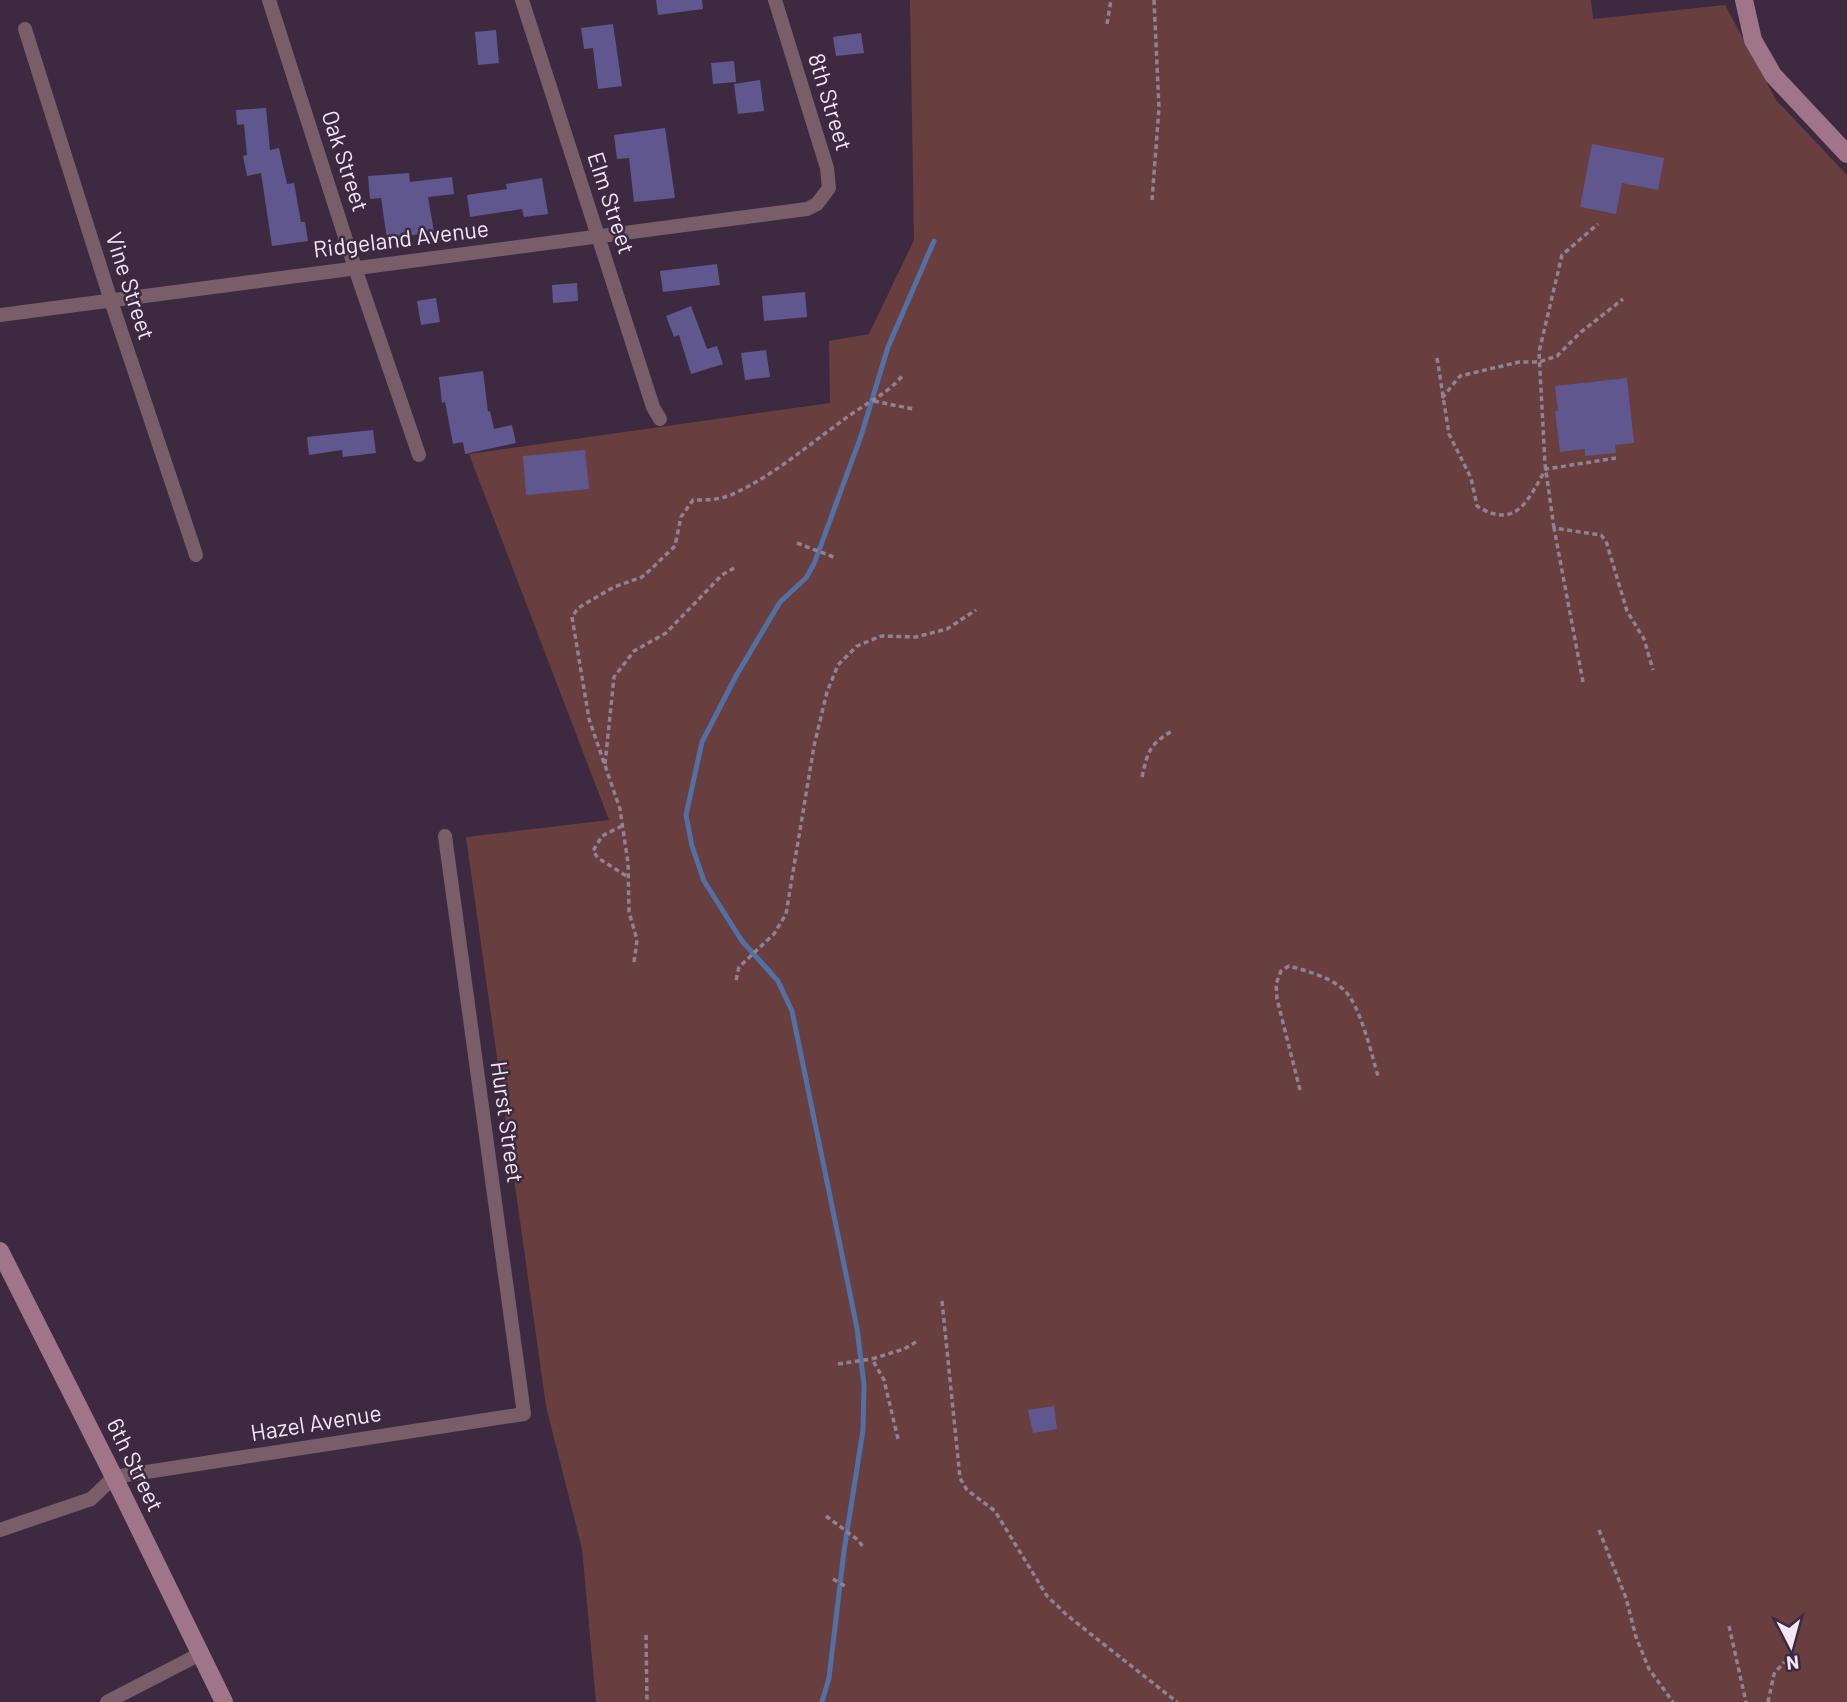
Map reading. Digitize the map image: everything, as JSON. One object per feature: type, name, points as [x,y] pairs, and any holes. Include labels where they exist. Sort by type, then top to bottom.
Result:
[{"type":"street","name":"Oak Street","points":[[269,0],[355,268],[419,455]]},
{"type":"street","name":"Elm Street","points":[[522,0],[597,237],[653,407],[660,419]]},
{"type":"street","name":"8th Street","points":[[775,0],[827,168],[829,188],[817,204],[807,209]]},
{"type":"street","points":[[1744,0],[1753,40],[1773,75],[1847,154]]},
{"type":"street","name":"Vine Street","points":[[25,29],[111,301],[196,555]]},
{"type":"street","name":"Ridgeland Avenue","points":[[0,315],[807,209]]},
{"type":"street","name":"Hurst Street","points":[[445,836],[524,1414]]},
{"type":"street","name":"6th Street","points":[[0,1251],[224,1702]]},
{"type":"street","name":"Hazel Avenue","points":[[114,1477],[524,1414]]},
{"type":"street","points":[[0,1530],[92,1499],[114,1477]]},
{"type":"street","points":[[107,1702],[200,1654]]},
{"type":"path","points":[[1107,24],[1111,0]]},
{"type":"path","points":[[1152,200],[1159,108],[1154,0]]},
{"type":"path","points":[[1583,682],[1554,528],[1546,469],[1539,352],[1562,255],[1598,224]]},
{"type":"path","points":[[1442,398],[1460,376],[1519,362],[1539,362],[1557,356],[1581,332],[1623,299]]},
{"type":"path","points":[[1437,358],[1448,434],[1471,478],[1477,506],[1490,514],[1512,515],[1522,509],[1546,469]]},
{"type":"path","points":[[634,962],[637,940],[629,912],[620,809],[589,719],[572,630],[572,617],[578,608],[614,587],[642,577],[675,546],[681,517],[693,500],[716,500],[736,493],[890,390],[904,374]]},
{"type":"path","points":[[874,401],[913,409]]},
{"type":"path","points":[[1546,469],[1616,458]]},
{"type":"path","points":[[1554,528],[1601,535],[1606,541],[1627,611],[1644,639],[1653,670]]},
{"type":"path","points":[[797,542],[836,558]]},
{"type":"path","points":[[605,768],[614,677],[634,651],[666,633],[722,575],[736,567]]},
{"type":"path","points":[[736,981],[739,967],[774,934],[786,914],[814,746],[827,692],[838,665],[857,646],[881,636],[916,637],[947,629],[976,610]]},
{"type":"path","points":[[1142,777],[1148,752],[1154,741],[1172,731]]},
{"type":"path","points":[[622,826],[602,836],[593,851],[598,859],[628,877]]},
{"type":"path","points":[[1300,1090],[1276,999],[1276,984],[1281,971],[1289,966],[1318,975],[1346,990],[1359,1016],[1378,1076]]},
{"type":"path","points":[[942,1301],[960,1478],[967,1490],[995,1511],[1047,1596],[1068,1616],[1177,1702]]},
{"type":"path","points":[[838,1364],[872,1359],[904,1349],[916,1342]]},
{"type":"path","points":[[872,1359],[884,1380],[898,1439]]},
{"type":"path","points":[[826,1516],[863,1547]]},
{"type":"path","points":[[1599,1530],[1626,1598],[1636,1637],[1649,1669],[1673,1702]]},
{"type":"path","points":[[833,1579],[847,1587]]},
{"type":"path","points":[[1729,1626],[1746,1702]]},
{"type":"path","points":[[646,1635],[646,1702]]},
{"type":"path","points":[[1768,1702],[1774,1674],[1784,1662]]},
{"type":"shaded area","points":[[910,0],[1591,0],[1593,19],[1725,5],[1776,100],[1847,175],[1847,1702],[596,1702],[582,1549],[546,1406],[466,837],[609,820],[469,454],[830,403],[829,341],[869,334],[914,240]]},
{"type":"building","points":[[656,0],[702,0],[703,9],[658,15]]},
{"type":"building","points":[[613,24],[622,86],[598,89],[593,48],[584,49],[581,28]]},
{"type":"building","points":[[496,30],[499,63],[478,65],[475,32]]},
{"type":"building","points":[[861,33],[864,53],[836,56],[833,37]]},
{"type":"building","points":[[734,61],[736,82],[713,84],[711,63]]},
{"type":"building","points":[[760,80],[764,111],[738,114],[734,84]]},
{"type":"building","points":[[266,108],[270,150],[279,148],[287,184],[294,183],[301,222],[305,222],[308,241],[272,246],[261,173],[247,176],[243,156],[247,155],[244,124],[237,125],[236,110]]},
{"type":"building","points":[[665,128],[675,198],[634,202],[629,158],[617,159],[614,135]]},
{"type":"building","points":[[1592,144],[1664,158],[1658,190],[1622,183],[1616,214],[1580,207]]},
{"type":"building","points":[[409,173],[410,182],[452,177],[454,194],[428,197],[434,232],[387,239],[381,198],[370,199],[368,176]]},
{"type":"building","points":[[542,178],[548,214],[524,217],[522,209],[470,217],[467,195],[507,189],[506,184]]},
{"type":"building","points":[[717,264],[720,285],[663,292],[660,271]]},
{"type":"building","points":[[577,283],[578,301],[553,303],[552,285]]},
{"type":"building","points":[[805,292],[807,317],[764,321],[762,296]]},
{"type":"building","points":[[436,298],[440,322],[421,325],[417,301]]},
{"type":"building","points":[[691,306],[707,349],[717,346],[723,364],[691,374],[679,335],[674,337],[666,316]]},
{"type":"building","points":[[766,350],[770,377],[745,380],[741,353]]},
{"type":"building","points":[[483,371],[488,412],[490,411],[494,429],[512,425],[516,443],[465,454],[463,442],[453,444],[445,402],[442,403],[439,377]]},
{"type":"building","points":[[1627,378],[1634,443],[1615,445],[1616,453],[1585,456],[1585,449],[1560,452],[1555,386]]},
{"type":"building","points":[[373,430],[376,453],[343,457],[342,450],[309,455],[307,437]]},
{"type":"building","points":[[585,450],[589,489],[526,495],[523,456]]},
{"type":"building","points":[[1054,1406],[1057,1429],[1033,1433],[1028,1410]]},
{"type":"waterway","points":[[822,1702],[829,1678],[844,1551],[863,1430],[864,1385],[857,1328],[792,1011],[778,981],[742,941],[704,881],[692,846],[686,815],[702,742],[736,676],[780,602],[806,578],[814,564],[861,436],[888,347],[934,241]]}]
